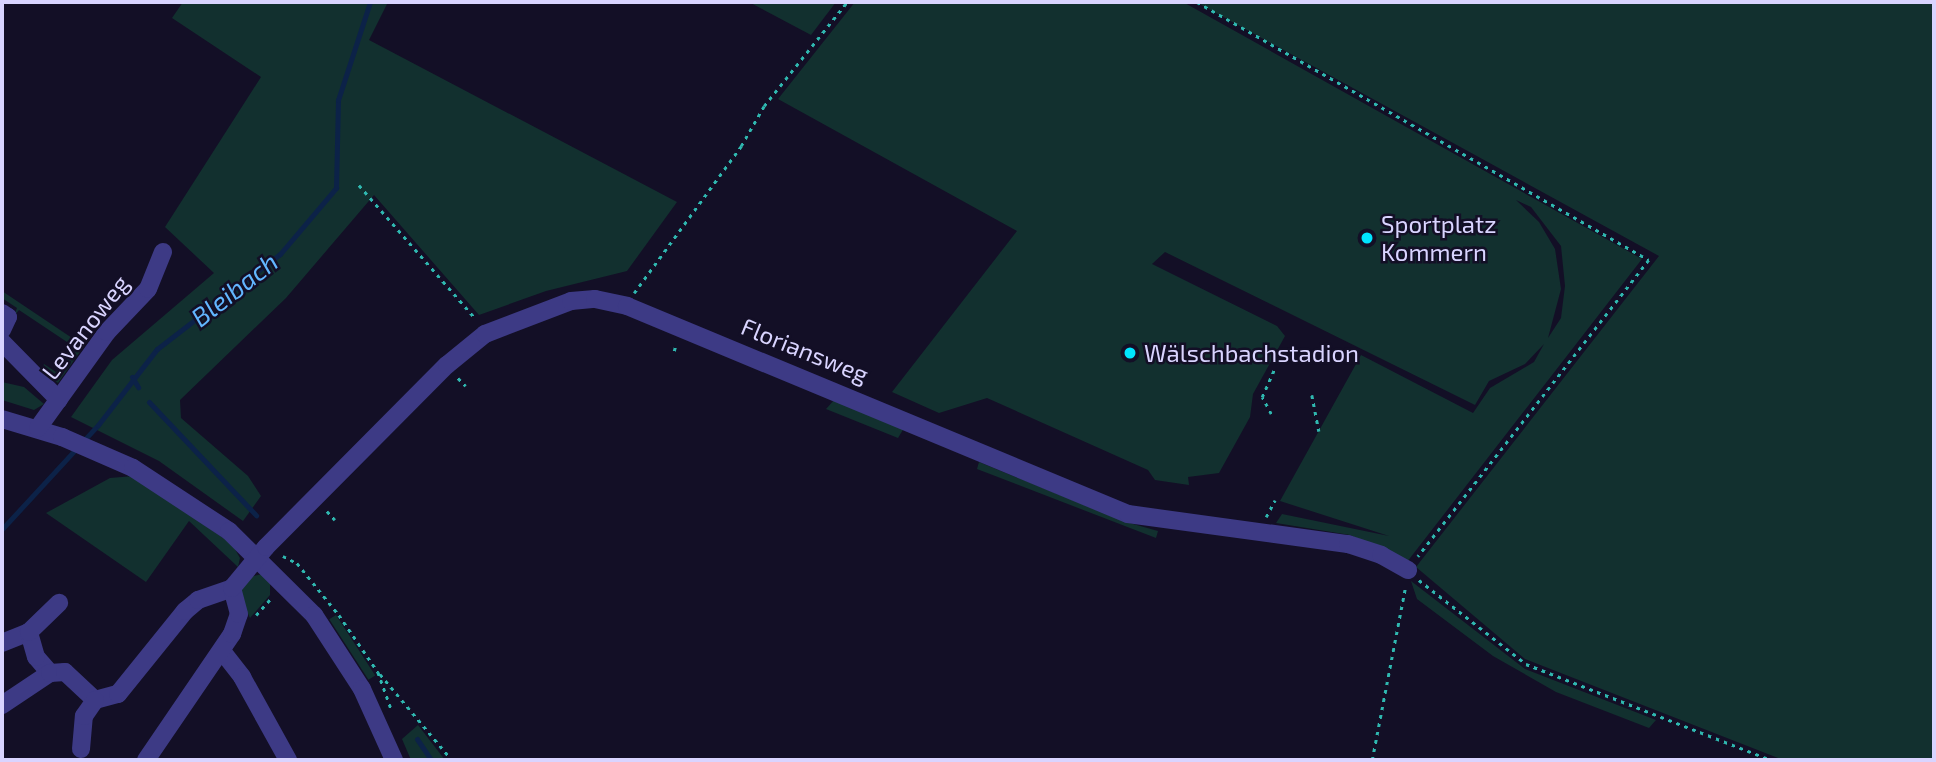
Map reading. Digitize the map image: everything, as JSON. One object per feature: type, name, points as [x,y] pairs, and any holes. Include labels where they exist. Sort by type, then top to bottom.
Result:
[{"type":"street","name":"Levanoweg","points":[[38,428],[107,332],[148,289],[163,252]]},
{"type":"street","name":"Floriansweg","points":[[233,588],[257,556],[447,365],[485,334],[571,301],[595,299],[628,306],[1128,514],[1348,544],[1381,555],[1408,570]]},
{"type":"street","points":[[2,313],[8,317],[2,330]]},
{"type":"street","points":[[2,342],[59,400]]},
{"type":"street","points":[[2,418],[98,450],[201,510],[257,556],[305,603],[339,650],[378,719],[394,760]]},
{"type":"street","points":[[81,749],[84,716],[95,700],[118,694],[162,635],[198,600],[233,588],[239,614],[236,626],[222,651],[146,760]]},
{"type":"street","points":[[2,643],[29,632],[59,603]]},
{"type":"street","points":[[29,632],[36,657],[50,673]]},
{"type":"street","points":[[222,651],[242,677],[288,760]]},
{"type":"street","points":[[2,705],[50,673],[65,671],[95,700]]},
{"type":"path","points":[[628,306],[741,146],[764,106],[847,2]]},
{"type":"path","points":[[1197,2],[1649,260],[1408,570],[1372,760]]},
{"type":"path","points":[[359,186],[479,322]]},
{"type":"path","points":[[1271,414],[1262,397],[1275,368]]},
{"type":"path","points":[[1312,395],[1319,431]]},
{"type":"path","points":[[236,626],[250,622],[273,596],[270,585],[292,560]]},
{"type":"path","points":[[1408,570],[1526,664],[1771,760]]},
{"type":"path","points":[[379,672],[452,760]]},
{"type":"green space","points":[[183,2],[388,2],[369,40],[677,202],[627,271],[546,291],[479,315],[374,195],[286,298],[180,400],[181,418],[248,476],[261,496],[243,521],[159,461],[71,417],[112,360],[214,273],[165,227],[261,77],[172,18]]},
{"type":"green space","points":[[749,2],[836,2],[811,35]]},
{"type":"green space","points":[[855,2],[1183,2],[1642,259],[1407,562],[1350,535],[1276,523],[1282,514],[1389,536],[1280,501],[1361,355],[1473,413],[1490,388],[1534,362],[1544,344],[1525,364],[1489,381],[1475,405],[1165,252],[1152,264],[1277,326],[1285,336],[1253,394],[1250,417],[1219,473],[1188,477],[1189,485],[1155,480],[1148,470],[987,398],[939,413],[892,392],[1017,231],[778,99]],"holes":[[[1516,200],[1531,207],[1561,246],[1565,286],[1561,318],[1548,338],[1561,289],[1555,249],[1539,222]]]},
{"type":"green space","points":[[1196,2],[1934,2],[1934,760],[1783,760],[1525,659],[1416,567],[1659,256]]},
{"type":"green space","points":[[2,291],[84,346],[58,383],[40,370],[44,364],[56,372],[73,346],[19,310],[14,316],[17,308],[2,298]]},
{"type":"green space","points":[[2,382],[24,387],[44,404],[34,410],[2,400]]},
{"type":"green space","points":[[835,399],[904,428],[898,438],[826,409]]},
{"type":"green space","points":[[979,462],[1126,522],[1158,531],[1156,538],[977,469]]},
{"type":"green space","points":[[134,476],[232,544],[240,558],[238,567],[189,521],[146,582],[46,513],[110,478]]},
{"type":"green space","points":[[262,574],[270,579],[270,595],[250,618],[239,593],[250,577]]},
{"type":"green space","points":[[1411,581],[1525,669],[1656,720],[1649,728],[1556,692],[1493,656],[1417,599]]},
{"type":"green space","points":[[336,615],[375,675],[369,680],[329,619]]},
{"type":"green space","points":[[418,725],[445,760],[411,760],[402,739]]},
{"type":"waterway","name":"Bleibach","points":[[2,529],[98,425],[157,349],[280,254],[336,188],[338,100],[370,2]]},
{"type":"waterway","name":"Bleibach","points":[[132,377],[138,387]]},
{"type":"waterway","points":[[149,402],[256,515]]},
{"type":"waterway","points":[[417,739],[431,760]]},
{"type":"place","name":"Sportplatz Kommern","points":[[1367,238]]},
{"type":"place","name":"Wälschbachstadion","points":[[1130,353]]}]
